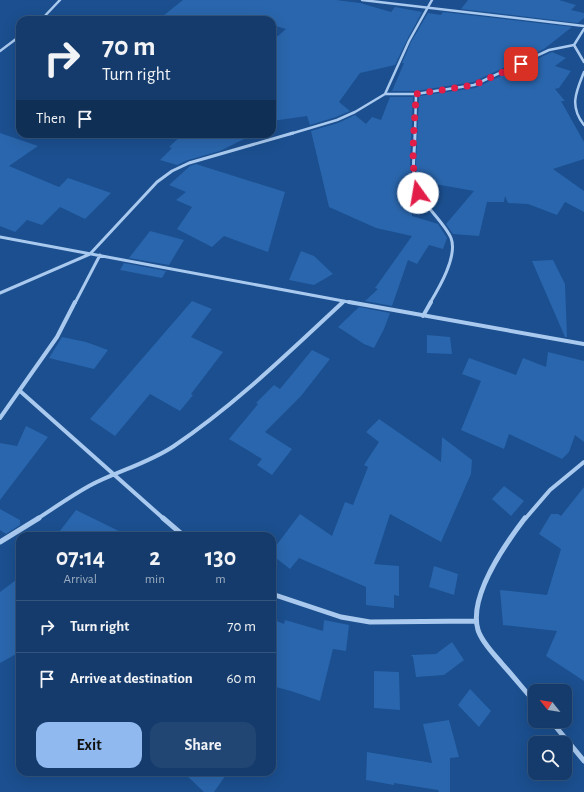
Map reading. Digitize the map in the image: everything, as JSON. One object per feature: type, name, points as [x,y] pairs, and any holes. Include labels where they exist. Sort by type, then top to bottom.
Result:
[{"type":"street","points":[[46,16],[60,0]]},
{"type":"street","points":[[362,0],[584,26]]},
{"type":"street","points":[[385,94],[409,41],[432,0]]},
{"type":"street","points":[[276,138],[337,120],[355,112],[385,94],[416,94],[474,85],[549,50],[574,45],[584,29]]},
{"type":"street","points":[[0,51],[16,39]]},
{"type":"street","points":[[574,45],[584,62]]},
{"type":"street","points":[[584,72],[574,99],[575,113],[584,125]]},
{"type":"street","points":[[416,94],[414,180],[418,193],[452,238],[453,246],[452,254],[445,274],[423,316]]},
{"type":"street","points":[[0,293],[90,254],[143,196],[172,171],[189,163],[275,138]]},
{"type":"street","points":[[0,237],[423,316],[584,344]]},
{"type":"street","points":[[0,418],[57,338],[100,256]]},
{"type":"street","points":[[0,542],[89,486],[145,463],[173,447],[273,368],[344,301]]},
{"type":"street","points":[[20,391],[179,532]]},
{"type":"street","points":[[528,694],[487,645],[478,630],[476,621],[482,591],[499,555],[521,521],[541,498],[584,462]]},
{"type":"street","points":[[276,595],[341,617],[370,622],[476,621]]},
{"type":"street","points":[[557,728],[584,761]]},
{"type":"building","points":[[183,0],[336,0],[360,3],[391,12],[395,7],[422,12],[395,65],[360,73],[339,102],[350,111],[310,125],[307,116],[276,120],[276,38],[286,29],[276,26],[276,16],[163,16]]},
{"type":"building","points":[[468,0],[559,0],[576,5],[571,10],[584,13],[584,18],[578,23],[461,9]]},
{"type":"building","points":[[443,12],[572,27],[544,49],[473,82],[416,91],[392,91],[411,42],[428,13],[441,15]]},
{"type":"building","points":[[552,52],[566,58],[555,66],[571,71],[559,88],[555,89],[565,101],[561,101],[584,142],[584,159],[553,169],[584,191],[584,212],[565,202],[557,215],[528,204],[508,203],[505,196],[504,202],[487,202],[479,236],[453,234],[446,224],[474,191],[418,181],[416,164],[419,96],[475,88]]},
{"type":"building","points":[[390,97],[413,97],[410,164],[413,190],[412,216],[438,224],[447,238],[443,249],[429,245],[417,264],[408,260],[392,306],[365,301],[378,289],[375,288],[412,236],[376,228],[329,207],[311,131],[338,123],[355,115],[366,124],[372,117],[381,120]]},
{"type":"building","points":[[0,133],[38,146],[9,166],[59,187],[68,178],[111,193],[85,219],[60,207],[42,225],[27,220],[15,232],[0,226]]},
{"type":"building","points":[[179,138],[246,138],[220,151],[188,160],[177,165],[160,160],[172,148],[169,147]]},
{"type":"building","points":[[196,164],[285,192],[268,252],[224,236],[212,247],[177,229],[192,207],[176,200],[186,192],[169,185],[190,166]]},
{"type":"building","points":[[150,231],[184,240],[169,265],[129,258]]},
{"type":"building","points":[[301,251],[314,256],[333,274],[314,285],[289,280]]},
{"type":"building","points":[[553,260],[565,284],[567,337],[565,337],[532,261]]},
{"type":"building","points":[[124,263],[166,271],[162,278],[120,270]]},
{"type":"building","points":[[192,301],[212,309],[191,337],[223,352],[180,411],[150,394],[115,436],[90,419]]},
{"type":"building","points":[[359,307],[390,313],[374,348],[364,344],[338,327]]},
{"type":"building","points":[[427,335],[450,337],[452,354],[427,353]]},
{"type":"building","points":[[62,337],[86,342],[108,350],[94,369],[49,358]]},
{"type":"building","points":[[312,350],[330,359],[301,396],[265,432],[292,449],[272,475],[257,465],[262,459],[229,439],[258,404],[256,403],[274,385],[280,389]]},
{"type":"building","points":[[548,352],[584,361],[584,442],[575,435],[569,452],[562,459],[509,434],[504,449],[461,430],[481,381],[462,374],[469,358],[516,375],[523,358],[546,367]]},
{"type":"building","points":[[379,419],[441,462],[442,437],[472,460],[471,474],[441,542],[390,514],[374,564],[399,566],[399,596],[394,595],[394,608],[366,605],[366,587],[299,558],[290,569],[276,558],[276,546],[300,514],[332,536],[345,502],[353,505],[368,467],[364,465],[379,442],[366,432]]},
{"type":"building","points":[[26,426],[48,437],[0,500],[0,443],[17,446]]},
{"type":"building","points":[[504,486],[524,501],[511,516],[492,499]]},
{"type":"building","points":[[584,487],[584,681],[546,656],[557,631],[503,625],[500,590],[547,595],[561,549],[539,534],[551,514],[558,514],[561,516]]},
{"type":"building","points":[[0,509],[20,520],[20,525],[6,534],[0,530]]},
{"type":"building","points":[[76,510],[121,532],[59,532]]},
{"type":"building","points":[[434,566],[458,574],[454,595],[429,587]]},
{"type":"building","points":[[16,580],[16,654],[0,663],[0,592]]},
{"type":"building","points":[[285,620],[323,631],[324,620],[349,625],[346,651],[333,649],[320,701],[276,687],[276,621],[284,624]]},
{"type":"building","points":[[452,642],[464,660],[444,675],[416,677],[413,657],[411,655],[436,654]]},
{"type":"building","points":[[374,671],[399,672],[400,710],[374,708]]},
{"type":"building","points":[[470,689],[491,711],[479,727],[458,705]]},
{"type":"building","points":[[449,720],[459,757],[450,758],[450,792],[439,792],[438,790],[366,780],[367,752],[432,763],[423,724]]},
{"type":"building","points":[[187,776],[225,776],[214,792],[204,792]]},
{"type":"route","points":[[418,193],[414,180],[416,94],[474,85],[502,71],[521,64]]}]
